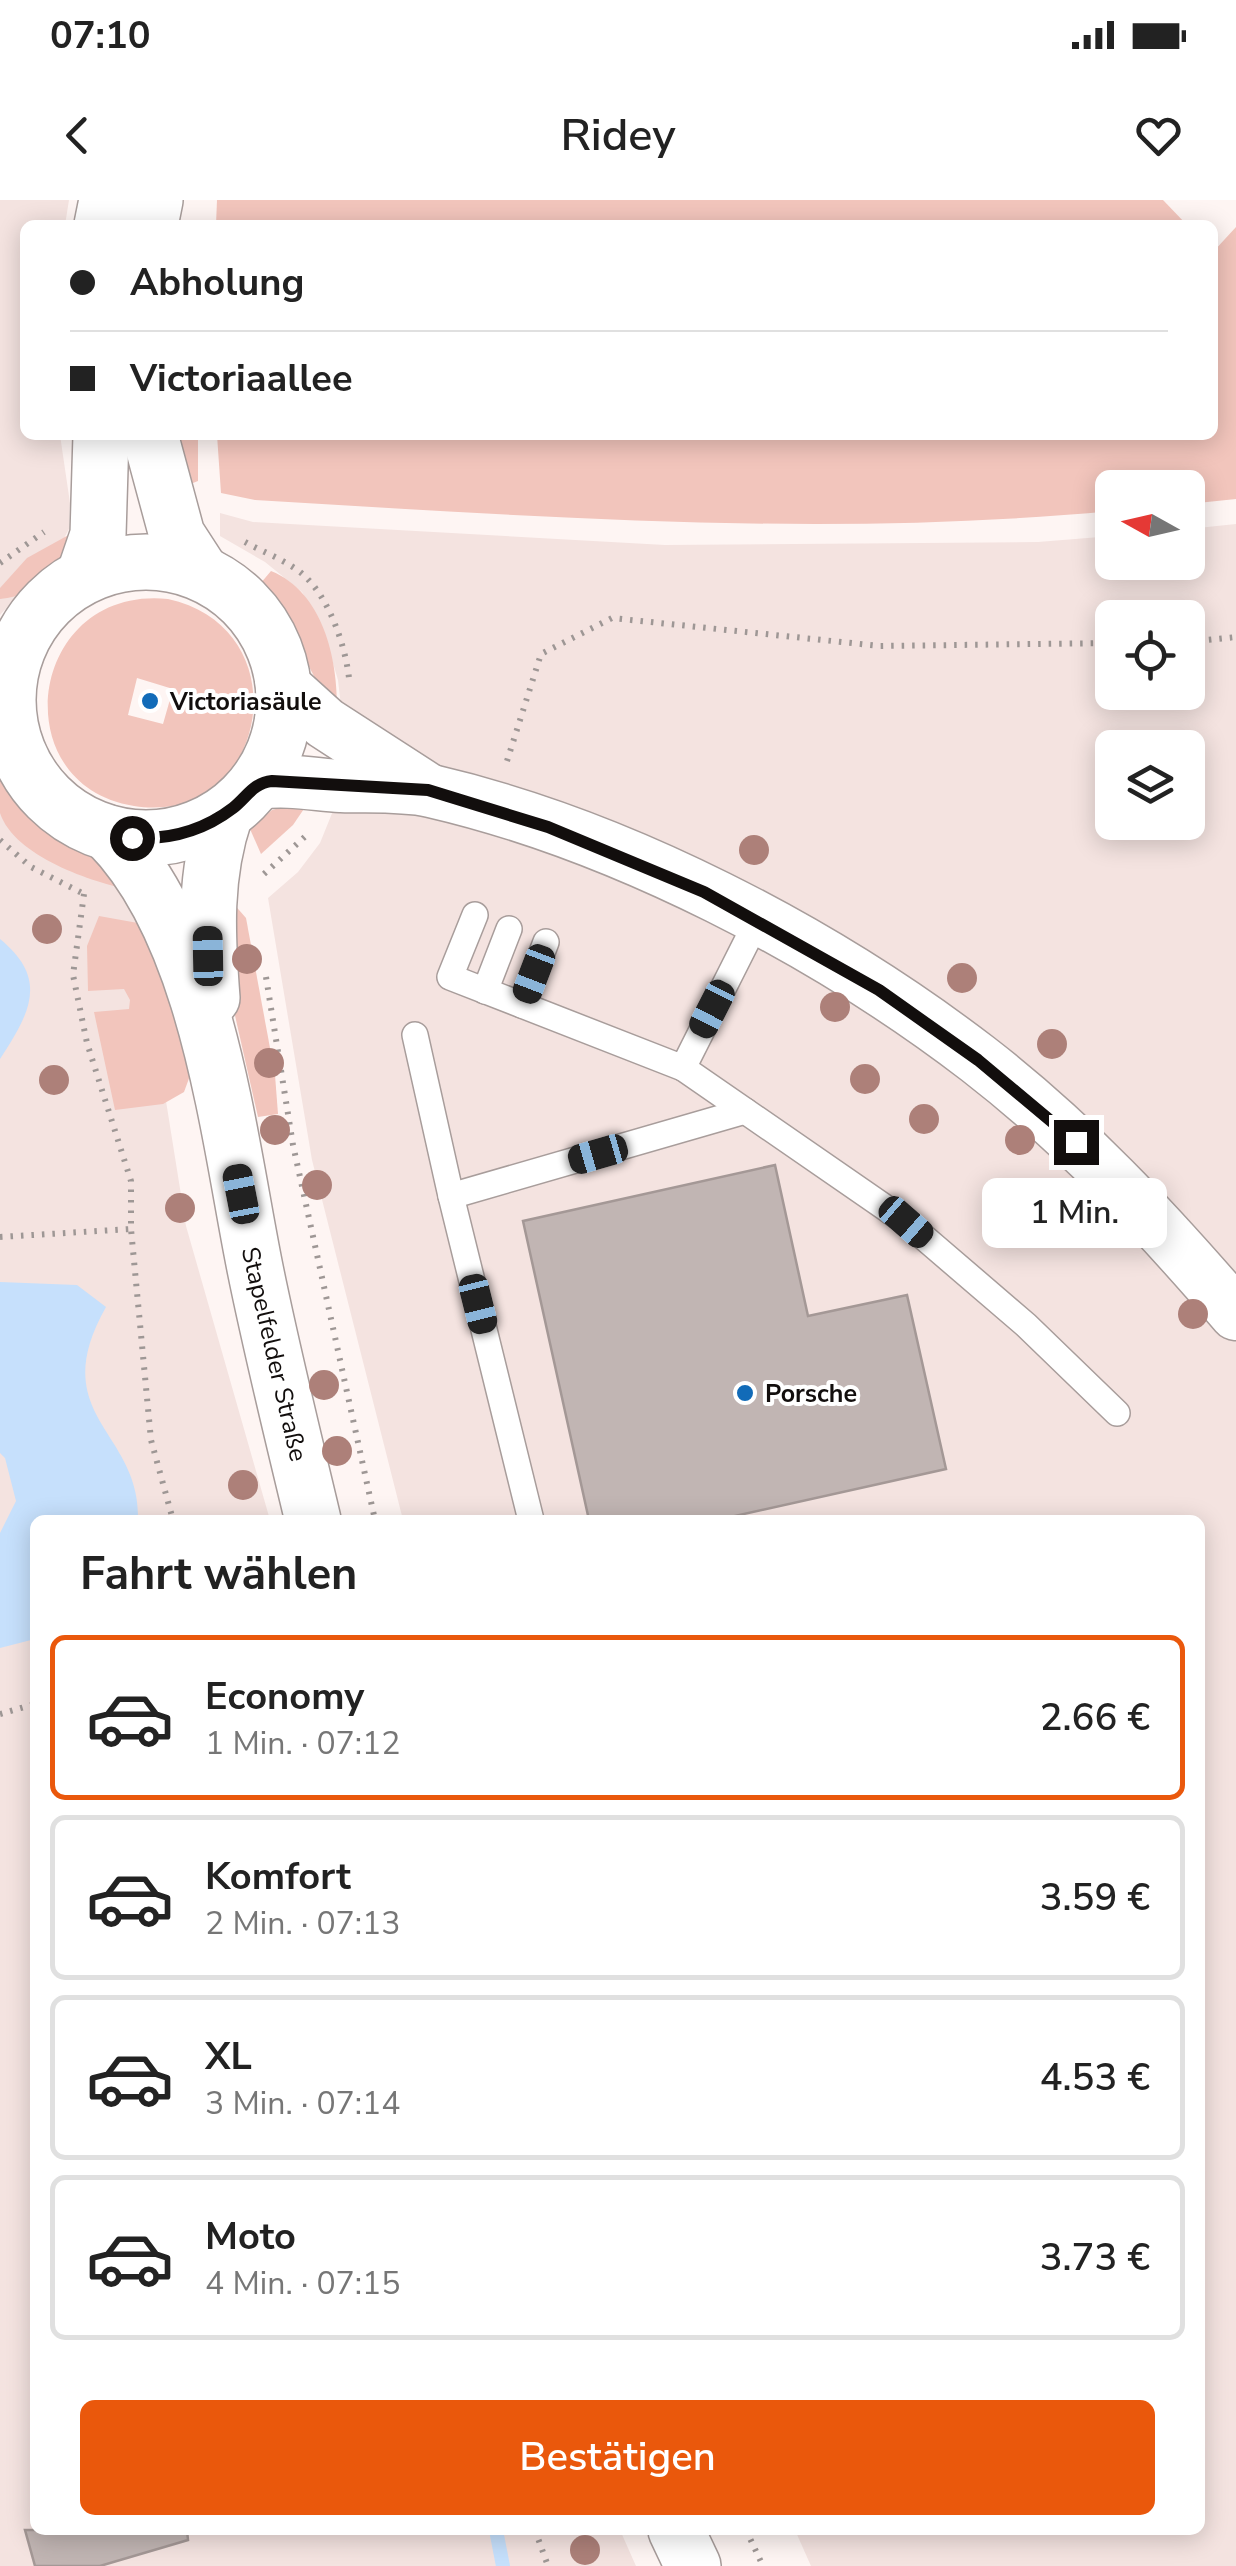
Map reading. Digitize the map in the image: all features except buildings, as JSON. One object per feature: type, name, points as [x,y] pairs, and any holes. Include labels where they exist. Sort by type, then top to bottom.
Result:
[{"type":"street","points":[[84,576],[98,535],[101,440]]},
{"type":"street","points":[[151,440],[176,535],[215,552],[237,595],[258,618],[274,646],[284,686],[281,731],[242,798]]},
{"type":"street","points":[[215,552],[115,565],[84,576],[19,617],[6,724],[27,769],[46,795],[70,816],[108,834],[169,837],[242,798],[428,790]]},
{"type":"street","points":[[284,686],[324,723],[428,790],[629,859],[757,921],[879,990],[978,1060],[1076,1142],[1167,1234],[1236,1314]]},
{"type":"street","name":"Stapelfelder Straße","points":[[242,798],[212,855],[207,914],[217,1070],[255,1268],[312,1515]]},
{"type":"street","name":"Stapelfelder Straße","points":[[108,834],[134,862],[163,916],[217,1070]]},
{"type":"street","points":[[678,2535],[693,2566]]},
{"type":"lane","points":[[475,915],[450,977],[682,1068],[906,1222],[1117,1412]]},
{"type":"lane","points":[[682,1068],[757,921]]},
{"type":"lane","points":[[485,991],[509,929]]},
{"type":"lane","points":[[522,1005],[546,942]]},
{"type":"lane","points":[[415,1034],[530,1515]]},
{"type":"lane","points":[[451,1196],[745,1112]]},
{"type":"path","points":[[215,552],[290,565],[314,585],[341,643],[350,680]]},
{"type":"path","points":[[490,809],[542,654],[612,618],[880,646],[1095,643]]},
{"type":"path","points":[[1205,640],[1236,637]]},
{"type":"path","points":[[254,880],[288,856],[312,830]]},
{"type":"path","points":[[0,840],[31,867],[94,898]]},
{"type":"path","points":[[84,894],[73,975],[87,1043],[131,1181],[131,1229],[151,1440],[172,1515]]},
{"type":"path","points":[[264,965],[293,1144],[374,1515]]},
{"type":"path","points":[[0,1237],[131,1229]]},
{"type":"path","points":[[0,1714],[30,1705]]},
{"type":"path","points":[[537,2535],[548,2566]]},
{"type":"path","points":[[748,2535],[763,2566]]},
{"type":"shaded area","points":[[0,200],[69,200],[66,220],[20,220],[20,440],[61,440],[70,503],[69,529],[56,553],[0,615]]},
{"type":"shaded area","points":[[217,200],[1163,200],[1182,220],[216,220]]},
{"type":"shaded area","points":[[1236,227],[1236,499],[1205,502],[1205,470],[1095,470],[1095,512],[1005,519],[791,524],[469,513],[255,500],[221,493],[217,440],[1218,440],[1218,247]]},
{"type":"shaded area","points":[[167,440],[198,440],[198,481],[188,485]]},
{"type":"shaded area","points":[[220,513],[253,522],[665,545],[1038,542],[1095,537],[1095,580],[1205,580],[1205,527],[1236,524],[1236,2566],[811,2566],[797,2535],[1205,2535],[1205,1515],[402,1515],[312,1160],[268,898],[298,872],[320,843],[337,801],[347,758],[338,680],[324,633],[302,592],[265,562],[220,536]]},
{"type":"shaded area","points":[[74,532],[64,558],[49,578],[27,592],[0,599],[0,588],[27,558]]},
{"type":"shaded area","points":[[271,571],[303,594],[324,629],[334,670],[337,710],[316,679],[283,614],[260,584]]},
{"type":"shaded area","points":[[168,599],[211,617],[239,647],[252,683],[252,722],[239,758],[215,787],[179,804],[134,806],[92,791],[64,763],[50,728],[49,689],[61,653],[85,622],[121,603]],"holes":[[[137,678],[173,689],[163,724],[128,715]]]},
{"type":"shaded area","points":[[0,758],[11,780],[41,816],[132,890],[77,874],[21,842],[0,813]]},
{"type":"shaded area","points":[[0,798],[117,879],[138,926],[186,1226],[269,1515],[30,1515],[30,2535],[622,2535],[636,2566],[0,2566]]},
{"type":"shaded area","points":[[310,800],[293,825],[261,854],[250,829],[272,810]]},
{"type":"shaded area","points":[[232,902],[246,918],[275,1075],[278,1114],[258,1117],[229,989]]},
{"type":"shaded area","points":[[99,916],[149,925],[191,1073],[184,1092],[163,1104],[115,1110],[94,1012],[129,1009],[130,1000],[124,989],[88,991],[87,946]]},
{"type":"water","points":[[0,939],[25,969],[30,998],[0,1059]]},
{"type":"water","points":[[0,1282],[77,1285],[106,1307],[90,1344],[85,1374],[100,1421],[126,1464],[135,1490],[138,1515],[30,1515],[30,1640],[0,1648],[0,1533],[16,1501],[5,1458],[0,1453]]},
{"type":"waterway","points":[[497,2535],[503,2566]]},
{"type":"place","name":"Victoriasäule","points":[[150,701]]},
{"type":"place","name":"Porsche","points":[[745,1393]]},
{"type":"route","points":[[132,838],[169,837],[204,826],[232,808],[258,782],[291,780],[428,790],[548,827],[704,892],[879,990],[978,1060],[1076,1142]]}]
